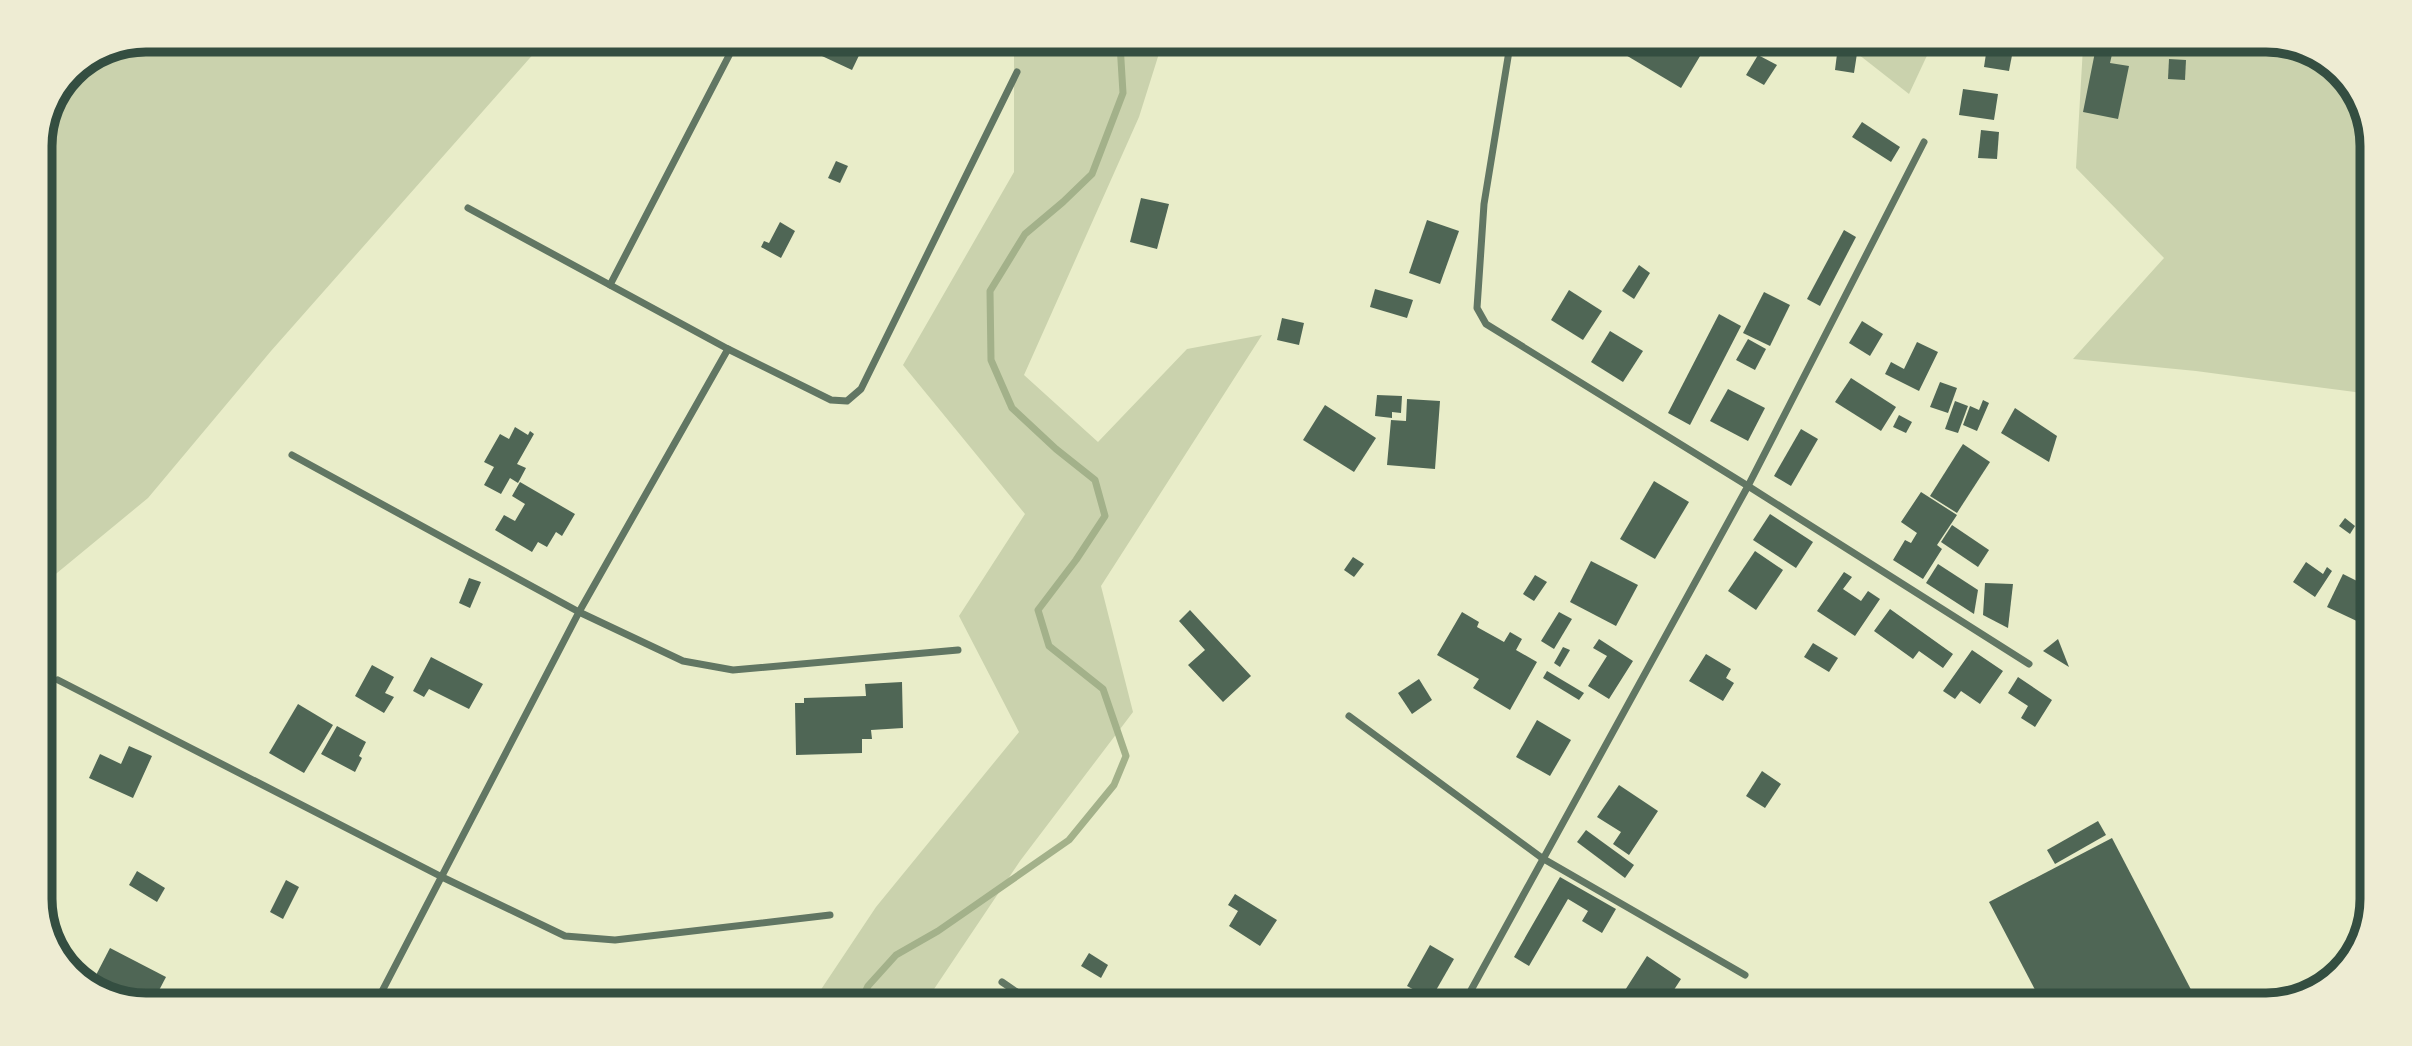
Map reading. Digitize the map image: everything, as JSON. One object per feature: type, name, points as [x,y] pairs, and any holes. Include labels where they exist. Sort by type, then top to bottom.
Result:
[{"type":"street","points":[[610,285],[731,52]]},
{"type":"street","points":[[1509,52],[1484,204],[1477,308],[1486,324],[2029,664]]},
{"type":"street","points":[[468,208],[728,349],[831,400],[847,401],[861,389],[1017,72]]},
{"type":"street","points":[[1469,993],[1748,486],[1924,142]]},
{"type":"street","points":[[381,993],[579,612],[728,349]]},
{"type":"street","points":[[292,455],[579,612],[683,660],[733,670],[958,650]]},
{"type":"street","points":[[58,680],[442,877],[565,936],[615,940],[830,915]]},
{"type":"street","points":[[1349,716],[1542,858],[1745,975]]},
{"type":"street","points":[[1002,982],[1018,993]]},
{"type":"green space","points":[[147,52],[535,52],[271,351],[148,498],[53,576],[53,140],[62,105],[72,89],[100,65],[116,57]]},
{"type":"green space","points":[[1014,52],[1159,52],[1139,117],[1024,375],[1098,442],[1187,349],[1262,335],[1101,586],[1133,712],[1020,861],[931,993],[819,993],[876,907],[1019,732],[959,616],[1025,514],[903,365],[1014,172]]},
{"type":"green space","points":[[1855,52],[1929,52],[1909,94]]},
{"type":"green space","points":[[2083,52],[2265,52],[2284,54],[2318,68],[2344,94],[2358,128],[2359,394],[2196,371],[2073,359],[2164,258],[2076,168]]},
{"type":"building","points":[[813,52],[861,52],[852,70]]},
{"type":"building","points":[[1621,52],[1702,52],[1681,88]]},
{"type":"building","points":[[1837,52],[1857,52],[1854,73],[1835,70]]},
{"type":"building","points":[[1986,52],[2013,52],[2009,71],[1984,67]]},
{"type":"building","points":[[2095,52],[2113,52],[2110,63],[2129,66],[2118,119],[2083,112]]},
{"type":"building","points":[[1758,55],[1777,65],[1764,85],[1746,75]]},
{"type":"building","points":[[2169,59],[2186,60],[2185,80],[2168,79]]},
{"type":"building","points":[[1963,89],[1998,94],[1994,120],[1959,115]]},
{"type":"building","points":[[1862,122],[1900,147],[1891,162],[1852,137]]},
{"type":"building","points":[[1981,130],[1999,132],[1997,159],[1978,158]]},
{"type":"building","points":[[836,161],[848,166],[840,183],[828,178]]},
{"type":"building","points":[[1141,198],[1169,204],[1157,249],[1130,242]]},
{"type":"building","points":[[1427,220],[1459,231],[1440,284],[1409,273]]},
{"type":"building","points":[[780,222],[795,231],[781,258],[761,247],[764,241],[769,243]]},
{"type":"building","points":[[1844,230],[1856,237],[1820,306],[1807,299]]},
{"type":"building","points":[[1639,265],[1650,273],[1634,299],[1622,291]]},
{"type":"building","points":[[1375,289],[1413,300],[1407,318],[1370,307]]},
{"type":"building","points":[[1569,290],[1602,311],[1583,340],[1551,320]]},
{"type":"building","points":[[1764,292],[1790,305],[1770,346],[1743,333]]},
{"type":"building","points":[[1719,314],[1741,326],[1690,425],[1668,413]]},
{"type":"building","points":[[1282,318],[1304,323],[1299,345],[1277,340]]},
{"type":"building","points":[[1862,321],[1883,334],[1870,356],[1849,343]]},
{"type":"building","points":[[1610,331],[1643,351],[1623,382],[1591,362]]},
{"type":"building","points":[[1748,339],[1766,349],[1755,370],[1736,360]]},
{"type":"building","points":[[1917,342],[1938,352],[1919,391],[1885,374],[1891,362],[1904,369]]},
{"type":"building","points":[[1851,378],[1896,407],[1881,431],[1835,402]]},
{"type":"building","points":[[1940,382],[1957,388],[1948,413],[1930,407]]},
{"type":"building","points":[[1728,389],[1765,408],[1748,441],[1710,421]]},
{"type":"building","points":[[1377,395],[1402,396],[1401,413],[1392,412],[1392,418],[1375,416]]},
{"type":"building","points":[[1407,399],[1440,401],[1435,469],[1387,465],[1391,420],[1406,421]]},
{"type":"building","points":[[1983,400],[1989,403],[1977,431],[1963,425],[1970,406],[1979,410]]},
{"type":"building","points":[[1955,401],[1968,406],[1958,433],[1945,429]]},
{"type":"building","points":[[1325,405],[1376,438],[1354,472],[1303,440]]},
{"type":"building","points":[[2015,408],[2057,436],[2049,462],[2001,433]]},
{"type":"building","points":[[1899,415],[1912,422],[1906,433],[1893,427]]},
{"type":"building","points":[[515,427],[528,435],[530,431],[534,434],[517,464],[526,468],[518,483],[510,478],[501,494],[484,485],[494,467],[484,462],[500,434],[509,439]]},
{"type":"building","points":[[1801,429],[1818,439],[1791,486],[1774,476]]},
{"type":"building","points":[[1963,444],[1990,462],[1957,513],[1930,496]]},
{"type":"building","points":[[1654,481],[1689,502],[1655,559],[1620,539]]},
{"type":"building","points":[[520,482],[575,514],[562,536],[556,532],[547,547],[538,542],[532,552],[495,530],[504,515],[515,521],[525,504],[512,496]]},
{"type":"building","points":[[1921,492],[1957,515],[1937,545],[1942,549],[1923,579],[1893,560],[1905,540],[1911,543],[1917,533],[1901,522]]},
{"type":"building","points":[[1770,514],[1813,542],[1796,568],[1753,540]]},
{"type":"building","points":[[2345,518],[2355,526],[2350,534],[2339,526]]},
{"type":"building","points":[[1952,525],[1989,550],[1978,567],[1941,542]]},
{"type":"building","points":[[1755,551],[1783,570],[1756,610],[1728,591]]},
{"type":"building","points":[[1353,557],[1364,564],[1354,577],[1344,570]]},
{"type":"building","points":[[1591,561],[1638,585],[1616,626],[1570,602]]},
{"type":"building","points":[[2306,562],[2323,574],[2327,567],[2332,571],[2315,597],[2293,582]]},
{"type":"building","points":[[1938,564],[1978,590],[1974,614],[1926,583]]},
{"type":"building","points":[[1844,572],[1852,577],[1843,589],[1861,601],[1868,591],[1880,599],[1855,636],[1817,611]]},
{"type":"building","points":[[2343,574],[2360,582],[2360,622],[2327,607]]},
{"type":"building","points":[[1535,575],[1547,582],[1534,601],[1523,594]]},
{"type":"building","points":[[469,578],[481,582],[470,608],[459,603]]},
{"type":"building","points":[[1985,583],[2013,584],[2008,628],[1983,615]]},
{"type":"building","points":[[1890,609],[1953,654],[1943,668],[1919,651],[1913,659],[1874,631]]},
{"type":"building","points":[[1190,610],[1251,676],[1223,702],[1188,665],[1205,650],[1179,621]]},
{"type":"building","points":[[1462,612],[1479,622],[1477,627],[1504,642],[1510,632],[1522,639],[1516,650],[1537,662],[1510,710],[1473,688],[1479,679],[1437,655]]},
{"type":"building","points":[[1559,612],[1572,619],[1554,649],[1541,641]]},
{"type":"building","points":[[1599,639],[1633,661],[1609,699],[1588,686],[1607,656],[1593,648]]},
{"type":"building","points":[[2058,639],[2069,667],[2043,651]]},
{"type":"building","points":[[1813,643],[1838,658],[1829,672],[1804,657]]},
{"type":"building","points":[[1563,647],[1570,650],[1560,667],[1554,663]]},
{"type":"building","points":[[1972,650],[2003,671],[1980,704],[1961,691],[1955,699],[1943,691]]},
{"type":"building","points":[[1706,654],[1731,669],[1726,678],[1734,683],[1723,701],[1689,681]]},
{"type":"building","points":[[431,657],[483,684],[469,709],[429,689],[424,697],[413,691]]},
{"type":"building","points":[[372,665],[394,677],[385,693],[394,697],[384,713],[355,696]]},
{"type":"building","points":[[1547,671],[1584,693],[1579,700],[1543,678]]},
{"type":"building","points":[[2018,677],[2052,700],[2035,727],[2021,718],[2028,706],[2008,693]]},
{"type":"building","points":[[1419,679],[1432,700],[1412,714],[1398,693]]},
{"type":"building","points":[[902,682],[903,728],[871,730],[872,739],[862,739],[862,753],[796,755],[795,703],[804,703],[804,698],[866,696],[865,684]]},
{"type":"building","points":[[298,704],[333,725],[304,773],[269,753]]},
{"type":"building","points":[[1537,720],[1571,740],[1550,776],[1516,757]]},
{"type":"building","points":[[337,726],[366,742],[355,772],[321,754]]},
{"type":"building","points":[[129,746],[152,756],[133,798],[89,778],[100,754],[121,764]]},
{"type":"building","points":[[1762,771],[1781,784],[1765,808],[1746,796]]},
{"type":"building","points":[[1619,785],[1658,811],[1629,855],[1613,844],[1621,832],[1597,817]]},
{"type":"building","points":[[2098,821],[2106,835],[2055,864],[2047,850]]},
{"type":"building","points":[[1586,830],[1634,865],[1625,878],[1577,842]]},
{"type":"building","points":[[2112,838],[2193,993],[2037,993],[1989,902]]},
{"type":"building","points":[[137,871],[165,888],[157,902],[129,885]]},
{"type":"building","points":[[1560,877],[1616,909],[1602,933],[1582,921],[1588,911],[1568,899],[1529,966],[1514,957]]},
{"type":"building","points":[[286,880],[299,887],[283,919],[270,912]]},
{"type":"building","points":[[1235,894],[1277,920],[1260,946],[1229,926],[1238,911],[1228,905]]},
{"type":"building","points":[[1430,945],[1454,959],[1434,993],[1420,993],[1407,986]]},
{"type":"building","points":[[110,948],[166,977],[158,993],[147,993],[128,992],[95,977]]},
{"type":"building","points":[[1089,953],[1108,965],[1101,978],[1081,966]]},
{"type":"building","points":[[1647,956],[1681,979],[1672,993],[1623,993]]},
{"type":"waterway","points":[[865,993],[896,955],[938,931],[1069,840],[1114,785],[1126,756],[1103,689],[1049,646],[1038,610],[1105,516],[1095,480],[1056,449],[1012,408],[991,360],[990,291],[1025,234],[1092,174],[1123,93],[1120,52]]}]
